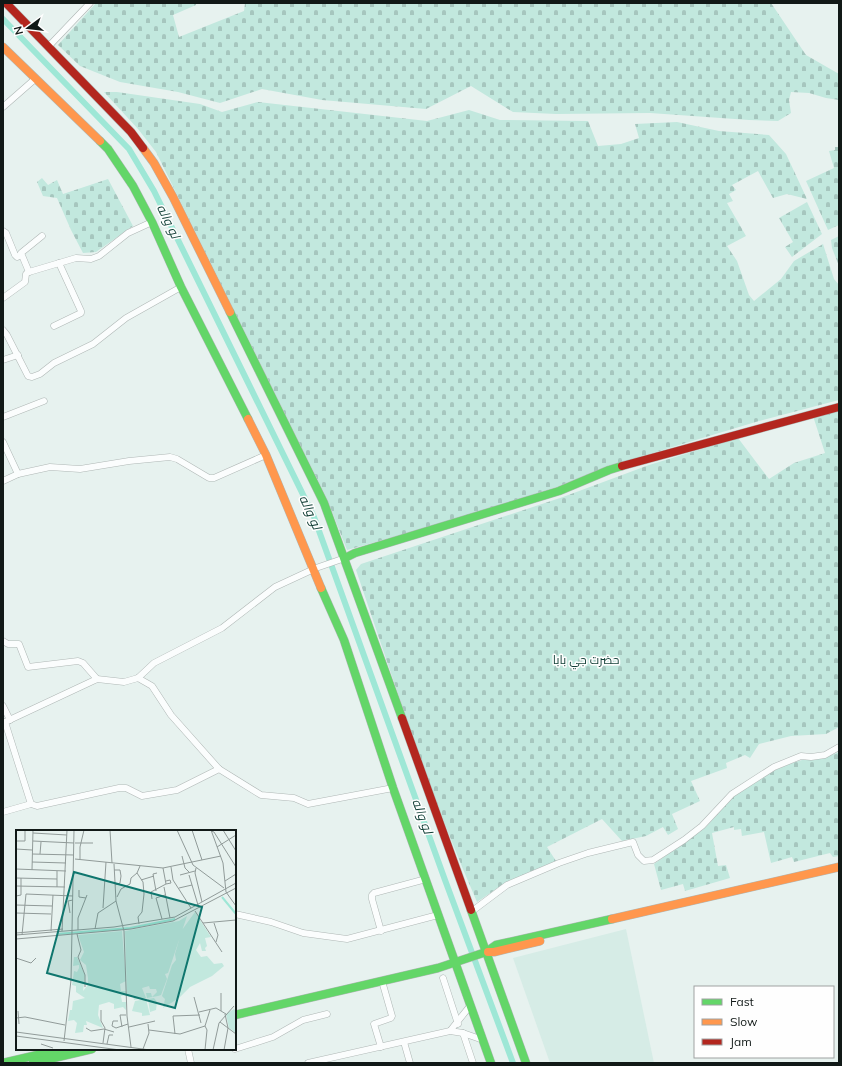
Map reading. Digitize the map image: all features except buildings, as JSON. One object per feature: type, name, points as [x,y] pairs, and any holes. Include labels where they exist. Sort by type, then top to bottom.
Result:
[{"type":"street","points":[[6,3],[131,132],[154,163],[176,204],[324,503],[342,559],[471,912],[483,953],[526,1063]]},
{"type":"street","points":[[49,46],[90,3]]},
{"type":"street","points":[[3,47],[108,149],[134,186],[181,287],[266,455],[344,640],[393,788],[491,1063]]},
{"type":"street","points":[[3,107],[35,79]]},
{"type":"street","points":[[3,298],[25,282],[26,274],[29,272],[76,258],[91,259],[99,256],[128,233],[152,222]]},
{"type":"street","points":[[3,231],[6,233],[15,255],[21,255]]},
{"type":"street","points":[[21,255],[22,251],[42,236]]},
{"type":"street","points":[[21,255],[29,272]]},
{"type":"street","points":[[54,326],[81,313],[59,263]]},
{"type":"street","points":[[3,330],[29,377],[40,374],[54,363],[94,344],[126,318],[181,287]]},
{"type":"street","points":[[3,360],[18,355]]},
{"type":"street","points":[[3,417],[44,401]]},
{"type":"street","points":[[6,721],[97,679],[124,682],[138,678],[154,663],[222,628],[274,587],[355,553],[559,491],[609,470],[635,462],[839,407]]},
{"type":"street","points":[[3,442],[18,474]]},
{"type":"street","points":[[3,481],[18,474],[50,467],[80,469],[129,461],[170,457],[177,459],[209,478],[214,478],[266,455]]},
{"type":"street","points":[[3,641],[8,644],[19,644],[28,667],[78,660],[83,663],[97,679]]},
{"type":"street","points":[[138,678],[152,686],[171,715],[219,769],[262,795],[294,798],[308,804],[393,788]]},
{"type":"street","points":[[3,706],[6,721],[31,804]]},
{"type":"street","points":[[471,912],[507,885],[588,853],[633,842],[638,855],[644,861],[653,860],[684,840],[702,826],[732,794],[774,766],[801,756],[811,757],[825,755],[839,747]]},
{"type":"street","points":[[3,812],[31,804],[36,806],[119,788],[126,788],[142,796],[177,790],[219,769]]},
{"type":"street","points":[[635,916],[839,867]]},
{"type":"street","points":[[236,1015],[438,968],[483,953],[496,945],[839,873]]},
{"type":"street","points":[[381,931],[372,895],[374,893],[426,879]]},
{"type":"street","points":[[236,914],[271,922],[303,933],[346,939],[438,915]]},
{"type":"street","points":[[236,1009],[438,962],[456,962]]},
{"type":"street","points":[[444,978],[458,1024]]},
{"type":"street","points":[[381,1047],[374,1024],[391,1018],[392,1016],[382,981]]},
{"type":"street","points":[[450,1031],[458,1024],[470,1006]]},
{"type":"street","points":[[236,1049],[273,1037],[303,1020],[327,1014]]},
{"type":"street","points":[[308,1063],[450,1031],[463,1033],[483,1040]]},
{"type":"street","points":[[463,1033],[473,1063]]},
{"type":"street","points":[[404,1042],[410,1063]]},
{"type":"street","points":[[3,1063],[14,1062],[59,1050]]},
{"type":"street","points":[[33,1063],[88,1050]]},
{"type":"street","points":[[188,1050],[191,1063]]},
{"type":"shaded area","points":[[626,929],[654,1063],[550,1063],[513,958]]},
{"type":"green space","points":[[96,3],[196,3],[196,5],[173,15],[179,37],[244,11],[245,3],[771,3],[806,55],[839,74],[839,100],[809,93],[791,92],[789,100],[791,113],[778,121],[650,113],[556,114],[513,112],[471,86],[426,109],[322,100],[262,89],[220,103],[178,92],[120,82],[80,66],[58,45]]},
{"type":"green space","points":[[104,92],[117,92],[200,104],[222,112],[258,102],[427,121],[469,110],[500,120],[588,121],[598,146],[621,144],[639,138],[635,124],[677,122],[719,131],[769,135],[786,154],[807,199],[787,194],[773,198],[758,171],[732,185],[736,190],[729,194],[733,201],[727,203],[746,236],[727,246],[737,261],[749,295],[754,301],[781,279],[794,261],[823,244],[834,279],[839,285],[839,400],[759,421],[606,467],[557,487],[433,526],[347,550],[327,499],[156,152],[138,129]]},
{"type":"green space","points":[[835,147],[839,147],[839,225],[828,230],[806,181],[834,168],[829,151],[835,150]]},
{"type":"green space","points":[[42,178],[48,185],[57,180],[63,194],[108,179],[133,226],[96,252],[83,253],[57,198],[43,196],[37,182]]},
{"type":"green space","points":[[807,202],[822,234],[792,257],[785,247],[793,242],[779,218]]},
{"type":"green space","points":[[839,236],[839,266],[832,248],[831,240]]},
{"type":"green space","name":"حضرت جي بابا","points":[[839,408],[839,727],[826,734],[791,736],[759,744],[750,758],[745,755],[726,763],[727,768],[691,781],[700,801],[672,814],[678,829],[668,835],[663,827],[646,836],[622,841],[602,819],[547,847],[556,861],[505,883],[477,902],[428,779],[356,570],[361,564],[563,497],[649,465],[738,438],[769,479],[794,463],[825,453],[813,416]]},
{"type":"green space","points":[[839,752],[839,856],[833,857],[830,853],[794,862],[792,857],[771,863],[764,832],[742,836],[741,829],[734,830],[734,827],[712,833],[718,866],[726,865],[730,878],[685,891],[683,884],[661,890],[654,864],[705,828],[734,796],[775,770],[802,760],[824,758]]},
{"type":"waterway","name":"لو واله","points":[[3,19],[129,149],[154,191],[314,517],[445,880],[513,1063]]},
{"type":"traffic: fast","points":[[100,141],[108,149],[133,186],[152,222],[181,287],[248,419]]},
{"type":"traffic: fast","points":[[230,312],[324,503],[402,718]]},
{"type":"traffic: fast","points":[[345,558],[355,553],[559,491],[622,466]]},
{"type":"traffic: fast","points":[[321,588],[344,640],[393,788],[491,1063]]},
{"type":"traffic: fast","points":[[471,910],[526,1063]]},
{"type":"traffic: fast","points":[[236,1015],[438,968],[486,952],[496,945],[612,919]]},
{"type":"traffic: fast","points":[[3,1063],[59,1050]]},
{"type":"traffic: fast","points":[[33,1063],[88,1050]]},
{"type":"traffic: slow","points":[[3,47],[100,141]]},
{"type":"traffic: slow","points":[[143,148],[154,163],[173,197],[230,312]]},
{"type":"traffic: slow","points":[[248,419],[266,455],[321,588]]},
{"type":"traffic: slow","points":[[612,919],[839,867]]},
{"type":"traffic: slow","points":[[488,952],[494,952],[540,941]]},
{"type":"traffic: jam","points":[[6,3],[131,132],[143,148]]},
{"type":"traffic: jam","points":[[622,466],[839,407]]},
{"type":"traffic: jam","points":[[402,718],[471,910]]}]
